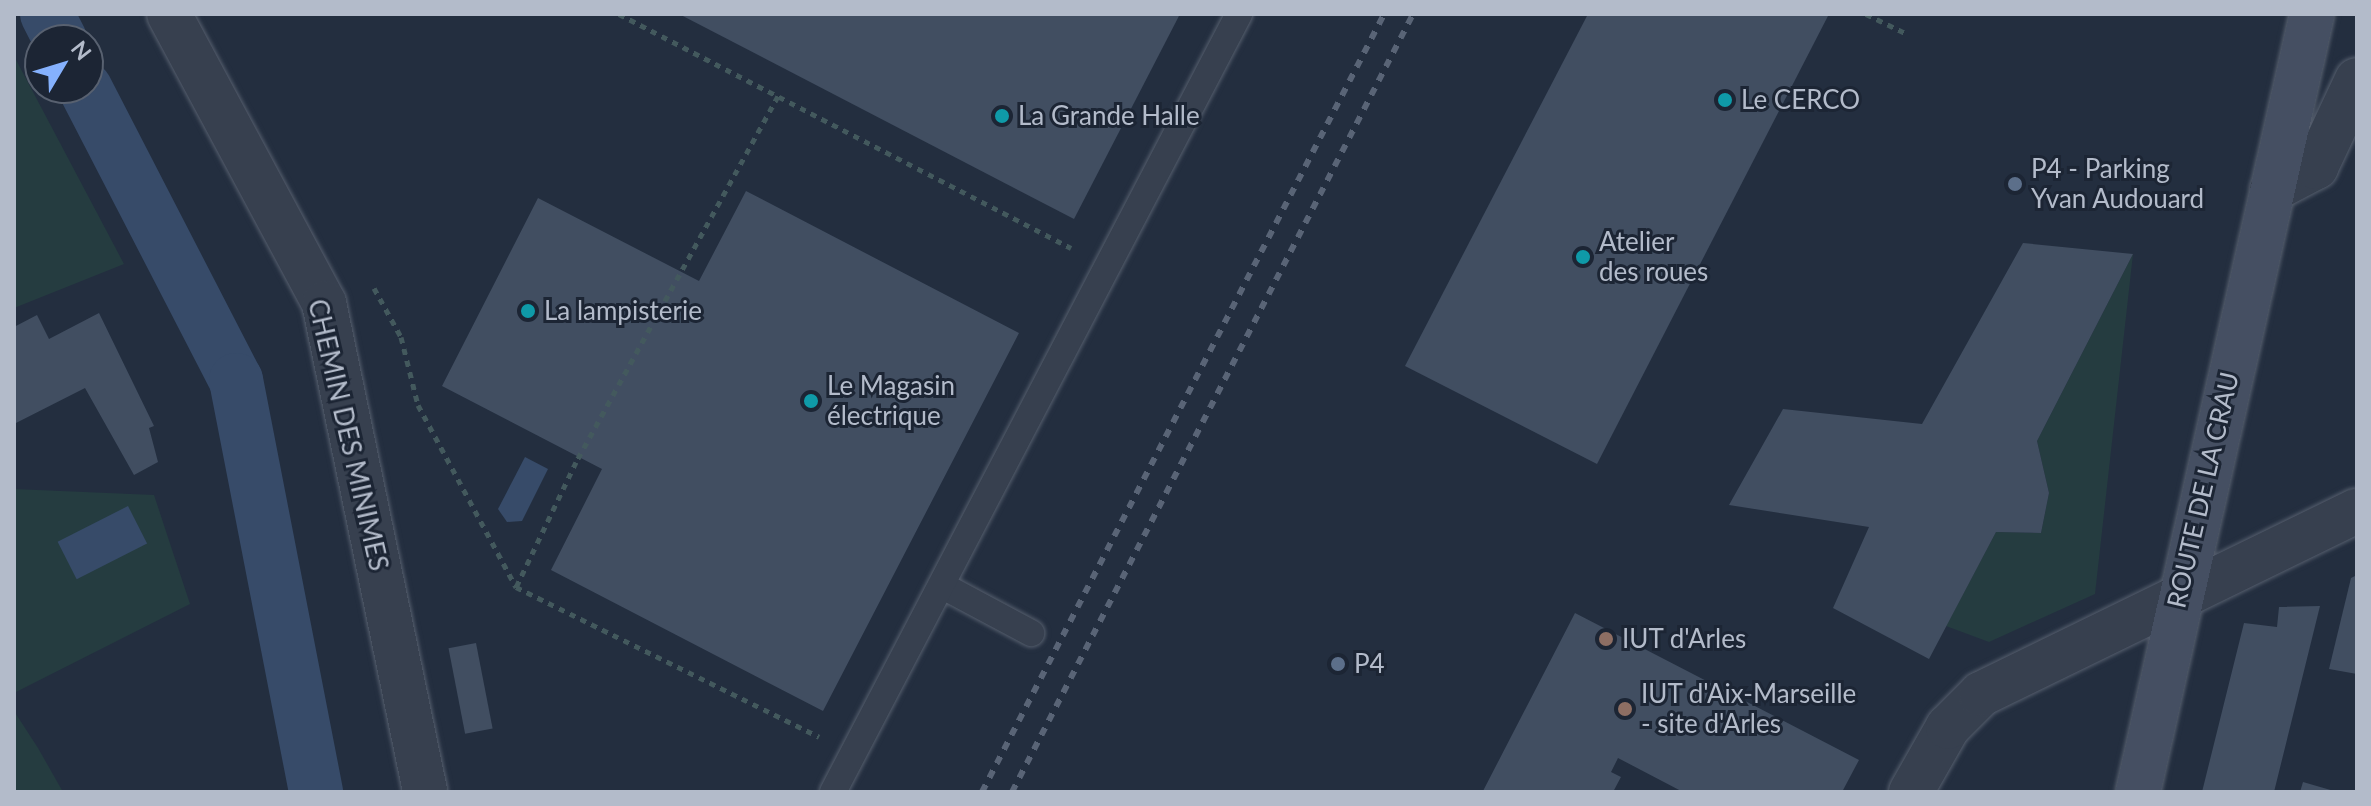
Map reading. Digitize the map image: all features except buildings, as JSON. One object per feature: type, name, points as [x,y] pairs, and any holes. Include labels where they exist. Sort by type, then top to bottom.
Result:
[{"type":"main road","name":"ROUTE DE LA CRAU","points":[[2138,792],[2178,599],[2312,14]]},
{"type":"street","name":"CHEMIN DES MINIMES","points":[[169,14],[324,303],[425,792]]},
{"type":"street","points":[[2272,190],[2316,167],[2357,80]]},
{"type":"street","points":[[1911,792],[1948,727],[1981,694],[2357,511]]},
{"type":"lane","points":[[833,792],[854,758],[1239,14]]},
{"type":"lane","points":[[943,586],[1031,633]]},
{"type":"lane","points":[[840,792],[854,758]]},
{"type":"path","points":[[619,14],[1108,267]]},
{"type":"path","points":[[1866,14],[1905,33]]},
{"type":"path","points":[[778,96],[576,462],[516,587],[854,758]]},
{"type":"green space","points":[[14,56],[24,75],[24,104],[39,104],[124,264],[14,308]]},
{"type":"green space","points":[[2133,254],[2095,594],[1989,642],[1946,626],[1996,532],[2041,533],[2049,493],[2037,441]]},
{"type":"green space","points":[[14,489],[154,495],[190,604],[14,693]]},
{"type":"green space","points":[[14,711],[38,748],[63,792],[14,792]]},
{"type":"water","points":[[525,457],[548,469],[522,521],[507,522],[498,509]]},
{"type":"water","points":[[128,506],[147,543],[77,579],[58,542]]},
{"type":"waterway","points":[[47,14],[52,24]]},
{"type":"waterway","points":[[93,104],[236,380],[316,792]]},
{"type":"railway","points":[[982,792],[1384,14]]},
{"type":"railway","points":[[1012,792],[1413,14]]},
{"type":"place","name":"Le CERCO","points":[[1725,100]]},
{"type":"place","name":"La Grande Halle","points":[[1002,116]]},
{"type":"place","name":"P4 - Parking Yvan Audouard","points":[[2015,184]]},
{"type":"place","name":"Atelier des roues","points":[[1583,257]]},
{"type":"place","name":"La lampisterie","points":[[528,311]]},
{"type":"place","name":"Le Magasin électrique","points":[[811,401]]},
{"type":"place","name":"IUT d'Arles","points":[[1606,639]]},
{"type":"place","name":"P4","points":[[1338,664]]},
{"type":"place","name":"IUT d'Aix-Marseille - site d'Arles","points":[[1625,709]]}]
